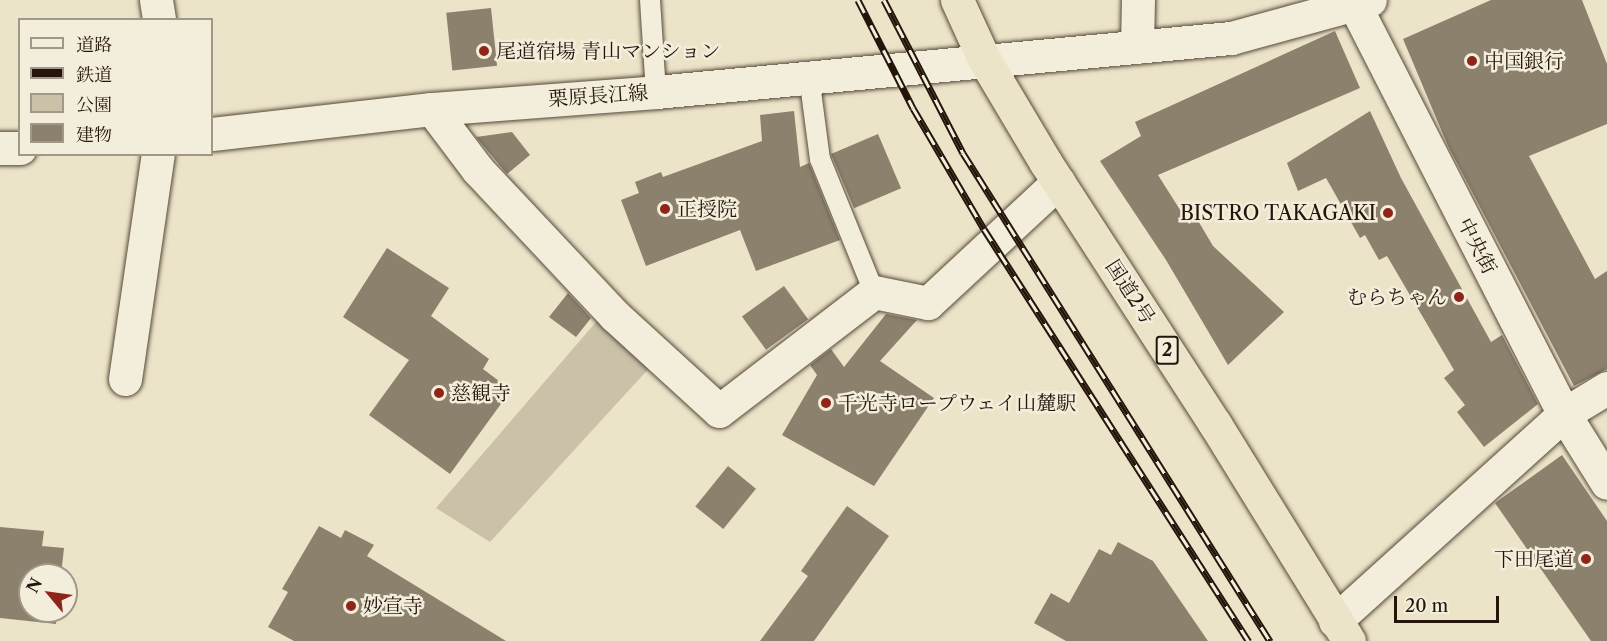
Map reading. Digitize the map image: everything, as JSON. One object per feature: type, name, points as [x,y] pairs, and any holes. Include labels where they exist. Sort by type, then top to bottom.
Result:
[{"type":"highway","name":"国道2号","points":[[957,0],[984,59],[1058,182],[1215,424],[1342,631]]},
{"type":"street","points":[[156,0],[159,18]]},
{"type":"street","points":[[1137,47],[1138,0]]},
{"type":"street","name":"栗原長江線","points":[[213,134],[432,108],[656,92],[984,59],[1231,38],[1358,2]]},
{"type":"street","name":"中央街","points":[[1358,2],[1564,414],[1607,483]]},
{"type":"street","points":[[432,108],[478,170],[614,315],[719,411],[874,292],[928,303],[1058,182]]},
{"type":"street","points":[[0,148],[18,148]]},
{"type":"street","points":[[125,379],[158,156]]},
{"type":"street","points":[[1342,631],[1564,414],[1607,388]]},
{"type":"lane","points":[[650,0],[656,92]]},
{"type":"lane","points":[[809,76],[820,159],[874,292]]},
{"type":"green space","points":[[602,315],[652,365],[490,542],[436,508]]},
{"type":"building","points":[[1491,0],[1582,0],[1607,64],[1607,124],[1529,156],[1595,279],[1607,271],[1607,369],[1574,386],[1448,146],[1403,39]]},
{"type":"building","points":[[491,8],[497,66],[452,70],[446,13]]},
{"type":"building","points":[[1335,31],[1360,88],[1158,175],[1189,224],[1197,219],[1213,246],[1284,312],[1228,365],[1166,260],[1100,161],[1141,136],[1135,122]]},
{"type":"building","points":[[794,111],[800,167],[809,163],[840,240],[756,271],[740,230],[646,266],[621,200],[639,193],[635,182],[661,172],[663,177],[762,141],[760,115]]},
{"type":"building","points":[[1370,111],[1401,178],[1491,342],[1502,335],[1538,404],[1484,447],[1457,412],[1465,405],[1444,378],[1454,370],[1387,256],[1379,260],[1365,235],[1360,238],[1326,178],[1298,191],[1287,163]]},
{"type":"building","points":[[512,132],[530,155],[507,174],[476,137]]},
{"type":"building","points":[[878,134],[901,188],[854,208],[831,154]]},
{"type":"building","points":[[387,248],[449,288],[431,316],[489,359],[483,369],[511,390],[450,474],[369,415],[409,360],[343,317]]},
{"type":"building","points":[[784,286],[808,319],[766,350],[742,317]]},
{"type":"building","points":[[568,293],[591,318],[576,337],[549,317]]},
{"type":"building","points":[[886,314],[917,320],[880,361],[934,398],[874,486],[782,435],[817,375],[810,365],[831,349],[844,367]]},
{"type":"building","points":[[1562,455],[1607,521],[1607,641],[1591,641],[1495,503]]},
{"type":"building","points":[[728,466],[756,489],[723,529],[695,506]]},
{"type":"building","points":[[847,506],[889,536],[814,641],[760,641],[808,576],[801,571]]},
{"type":"building","points":[[319,526],[341,538],[345,530],[374,545],[367,556],[506,641],[294,641],[268,627],[288,592],[282,589]]},
{"type":"building","points":[[0,527],[44,531],[42,546],[64,548],[62,563],[18,563],[18,620],[0,618]]},
{"type":"building","points":[[1118,542],[1153,561],[1208,641],[1066,641],[1034,623],[1051,593],[1069,603],[1099,549],[1111,555]]},
{"type":"railway","points":[[858,0],[913,108],[984,229],[1249,641]]},
{"type":"railway","points":[[884,0],[963,153],[1270,641]]},
{"type":"place","name":"尾道宿場 青山マンション","points":[[484,51]]},
{"type":"place","name":"中国銀行","points":[[1472,61]]},
{"type":"place","name":"正授院","points":[[665,209]]},
{"type":"place","name":"BISTRO TAKAGAKI","points":[[1388,213]]},
{"type":"place","name":"むらちゃん","points":[[1459,297]]},
{"type":"place","name":"慈観寺","points":[[439,393]]},
{"type":"place","name":"千光寺ロープウェイ山麓駅","points":[[826,403]]},
{"type":"place","name":"下田尾道","points":[[1586,559]]},
{"type":"place","name":"妙宣寺","points":[[351,606]]}]
